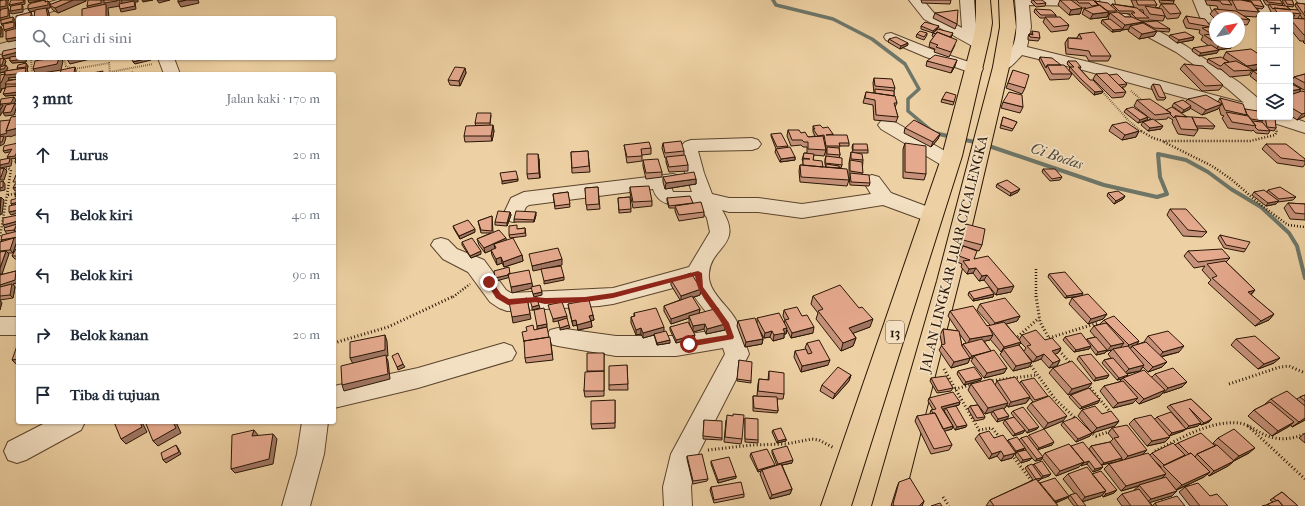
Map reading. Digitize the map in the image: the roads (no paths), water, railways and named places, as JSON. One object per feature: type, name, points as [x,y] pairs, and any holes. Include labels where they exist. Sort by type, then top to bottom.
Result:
[{"type":"highway","name":"JALAN LINGKAR LUAR CICALENGKA","points":[[836,506],[951,159],[974,69],[975,41],[984,24],[983,0]]},
{"type":"highway","name":"JALAN LINGKAR LUAR CICALENGKA","points":[[887,506],[948,281],[1001,67],[1008,27],[1006,0]]},
{"type":"street","points":[[21,16],[70,0]]},
{"type":"street","points":[[916,0],[929,16],[975,41]]},
{"type":"street","points":[[967,0],[975,41]]},
{"type":"street","points":[[1001,67],[1019,50],[1024,27],[1022,0],[1107,2],[1118,15],[1181,49],[1234,86],[1257,106]]},
{"type":"street","points":[[1200,0],[1207,19]]},
{"type":"street","points":[[1260,0],[1267,12]]},
{"type":"street","points":[[0,22],[16,17]]},
{"type":"street","points":[[891,37],[974,69]]},
{"type":"street","points":[[0,49],[16,45]]},
{"type":"street","points":[[1181,49],[1205,46]]},
{"type":"street","points":[[1019,50],[1257,112]]},
{"type":"street","points":[[1282,120],[1305,128]]},
{"type":"street","points":[[887,125],[951,159]]},
{"type":"street","points":[[678,506],[677,487],[684,454],[737,354],[727,325],[700,287],[698,273],[700,263],[714,243],[720,229],[717,216],[704,198],[690,158],[689,147],[752,144]]},
{"type":"street","points":[[513,215],[518,203],[524,199],[697,177]]},
{"type":"street","points":[[872,181],[884,198]]},
{"type":"street","points":[[660,182],[667,198],[704,198],[725,205],[758,205],[802,211],[884,198],[932,216]]},
{"type":"street","points":[[441,245],[450,254],[476,266],[481,275],[489,282],[503,300],[512,302],[613,296],[698,273]]},
{"type":"street","points":[[0,326],[16,326]]},
{"type":"street","points":[[558,337],[616,346],[676,346],[731,337]]},
{"type":"street","points":[[336,397],[418,378],[504,353]]},
{"type":"street","points":[[17,451],[68,424]]},
{"type":"street","points":[[296,506],[306,471],[315,424]]},
{"type":"street","points":[[1145,456],[1186,506]]},
{"type":"waterway","name":"Ci Bodas","points":[[773,0],[776,5],[833,19],[872,39],[905,64],[919,89],[908,99],[908,111],[933,132]]},
{"type":"waterway","name":"Ci Bodas","points":[[932,131],[952,137]]},
{"type":"waterway","name":"Ci Bodas","points":[[961,139],[979,143]]},
{"type":"waterway","name":"Ci Bodas","points":[[986,145],[1104,185],[1157,197],[1167,194],[1160,177],[1158,154],[1186,160],[1208,172],[1231,189],[1261,207],[1289,233],[1297,246],[1305,278]]}]
